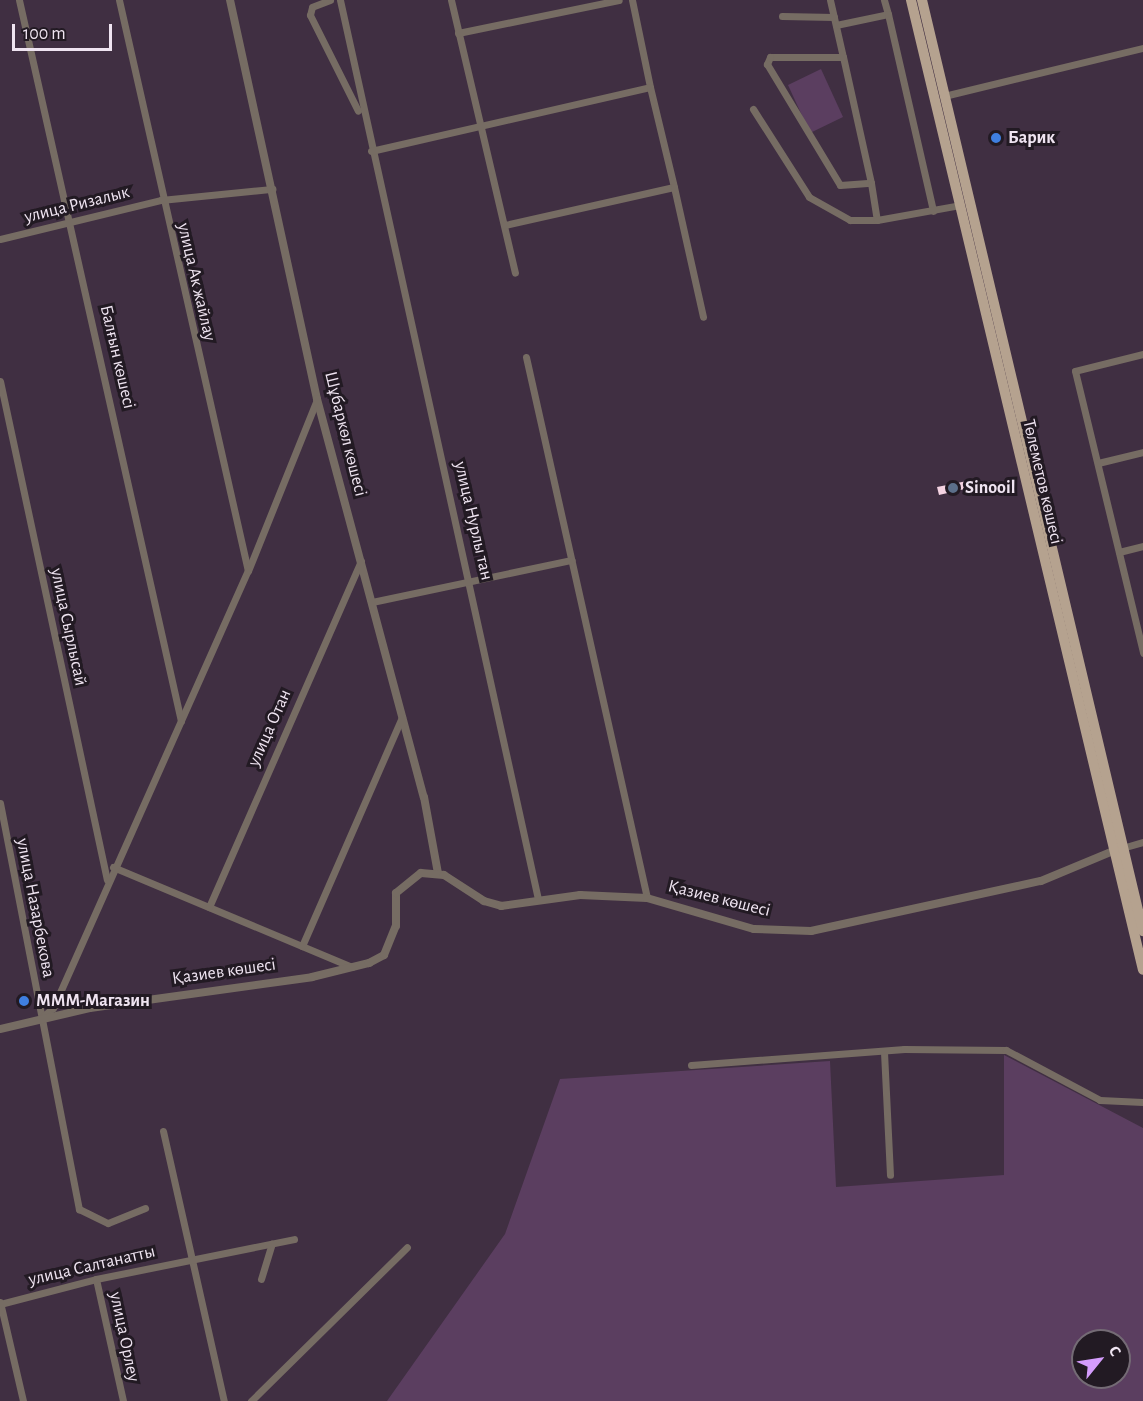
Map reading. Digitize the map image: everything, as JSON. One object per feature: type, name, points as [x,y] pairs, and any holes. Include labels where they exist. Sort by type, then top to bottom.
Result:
[{"type":"main road","name":"Төлеметов көшесі","points":[[911,0],[959,182],[1119,849],[1143,970]]},
{"type":"main road","name":"Төлеметов көшесі","points":[[922,0],[944,96],[959,182],[960,205],[1119,849],[1143,931]]},
{"type":"street","name":"Балғын көшесі","points":[[19,0],[72,224],[181,721]]},
{"type":"street","name":"улица Ак жайлау","points":[[119,0],[161,200],[248,571]]},
{"type":"street","name":"Шұбаркөл көшесі","points":[[230,0],[317,399],[402,717],[438,873]]},
{"type":"street","points":[[330,0],[312,7],[310,15],[363,120]]},
{"type":"street","points":[[340,0],[363,120]]},
{"type":"street","points":[[451,0],[483,128],[515,273]]},
{"type":"street","points":[[458,33],[619,0]]},
{"type":"street","points":[[632,0],[703,317]]},
{"type":"street","points":[[830,0],[871,183],[877,220]]},
{"type":"street","points":[[885,0],[933,211]]},
{"type":"street","points":[[782,16],[835,21],[888,14]]},
{"type":"street","points":[[944,96],[1143,48]]},
{"type":"street","points":[[843,57],[776,54],[767,64],[840,185],[871,183]]},
{"type":"street","points":[[371,151],[483,128],[650,87]]},
{"type":"street","points":[[753,109],[809,198],[850,220],[877,220],[960,205]]},
{"type":"street","name":"улица Нурлы тан","points":[[363,120],[473,583],[538,899]]},
{"type":"street","points":[[505,225],[675,187]]},
{"type":"street","name":"улица Ризалык","points":[[0,239],[72,224],[161,200],[272,189]]},
{"type":"street","points":[[1143,354],[1075,371],[1143,652]]},
{"type":"street","points":[[526,357],[647,898]]},
{"type":"street","name":"улица Сырлысай","points":[[0,381],[107,880]]},
{"type":"street","points":[[41,1018],[53,1008],[107,880],[248,571],[317,399]]},
{"type":"street","points":[[1098,463],[1143,452]]},
{"type":"street","points":[[1119,552],[1143,546]]},
{"type":"street","points":[[372,602],[473,583],[572,560]]},
{"type":"street","name":"улица Отан","points":[[208,907],[361,561]]},
{"type":"street","points":[[302,946],[402,717]]},
{"type":"street","name":"улица Назарбекова","points":[[0,803],[79,1209],[108,1222],[145,1208]]},
{"type":"street","points":[[1119,849],[1143,842]]},
{"type":"street","name":"Қазиев көшесі","points":[[0,1029],[41,1018],[354,968],[384,955],[396,926],[396,893],[406,880],[438,873],[501,906],[538,899],[647,898],[754,929],[811,931],[1041,881],[1085,867],[1119,849]]},
{"type":"street","points":[[113,867],[354,968]]},
{"type":"street","points":[[691,1065],[884,1052],[1006,1050],[1100,1100],[1143,1102]]},
{"type":"street","points":[[884,1052],[890,1175]]},
{"type":"street","points":[[163,1131],[224,1401]]},
{"type":"street","name":"улица Салтанатты","points":[[0,1304],[96,1279],[294,1239]]},
{"type":"street","points":[[261,1279],[272,1244]]},
{"type":"street","points":[[251,1401],[407,1247]]},
{"type":"street","name":"улица Орлеу","points":[[96,1279],[123,1401]]},
{"type":"street","points":[[0,1304],[23,1401]]},
{"type":"shaded area","points":[[821,69],[843,117],[810,133],[788,85]]},
{"type":"shaded area","points":[[1004,1055],[1143,1128],[1143,1401],[387,1401],[505,1234],[560,1079],[830,1061],[836,1187],[1004,1175]]},
{"type":"building","name":"Sinooil","points":[[967,481],[969,488],[939,495],[937,487]]},
{"type":"place","name":"Барик","points":[[996,138]]},
{"type":"place","name":"Sinooil","points":[[953,488]]},
{"type":"place","name":"МММ-Магазин","points":[[24,1001]]}]
